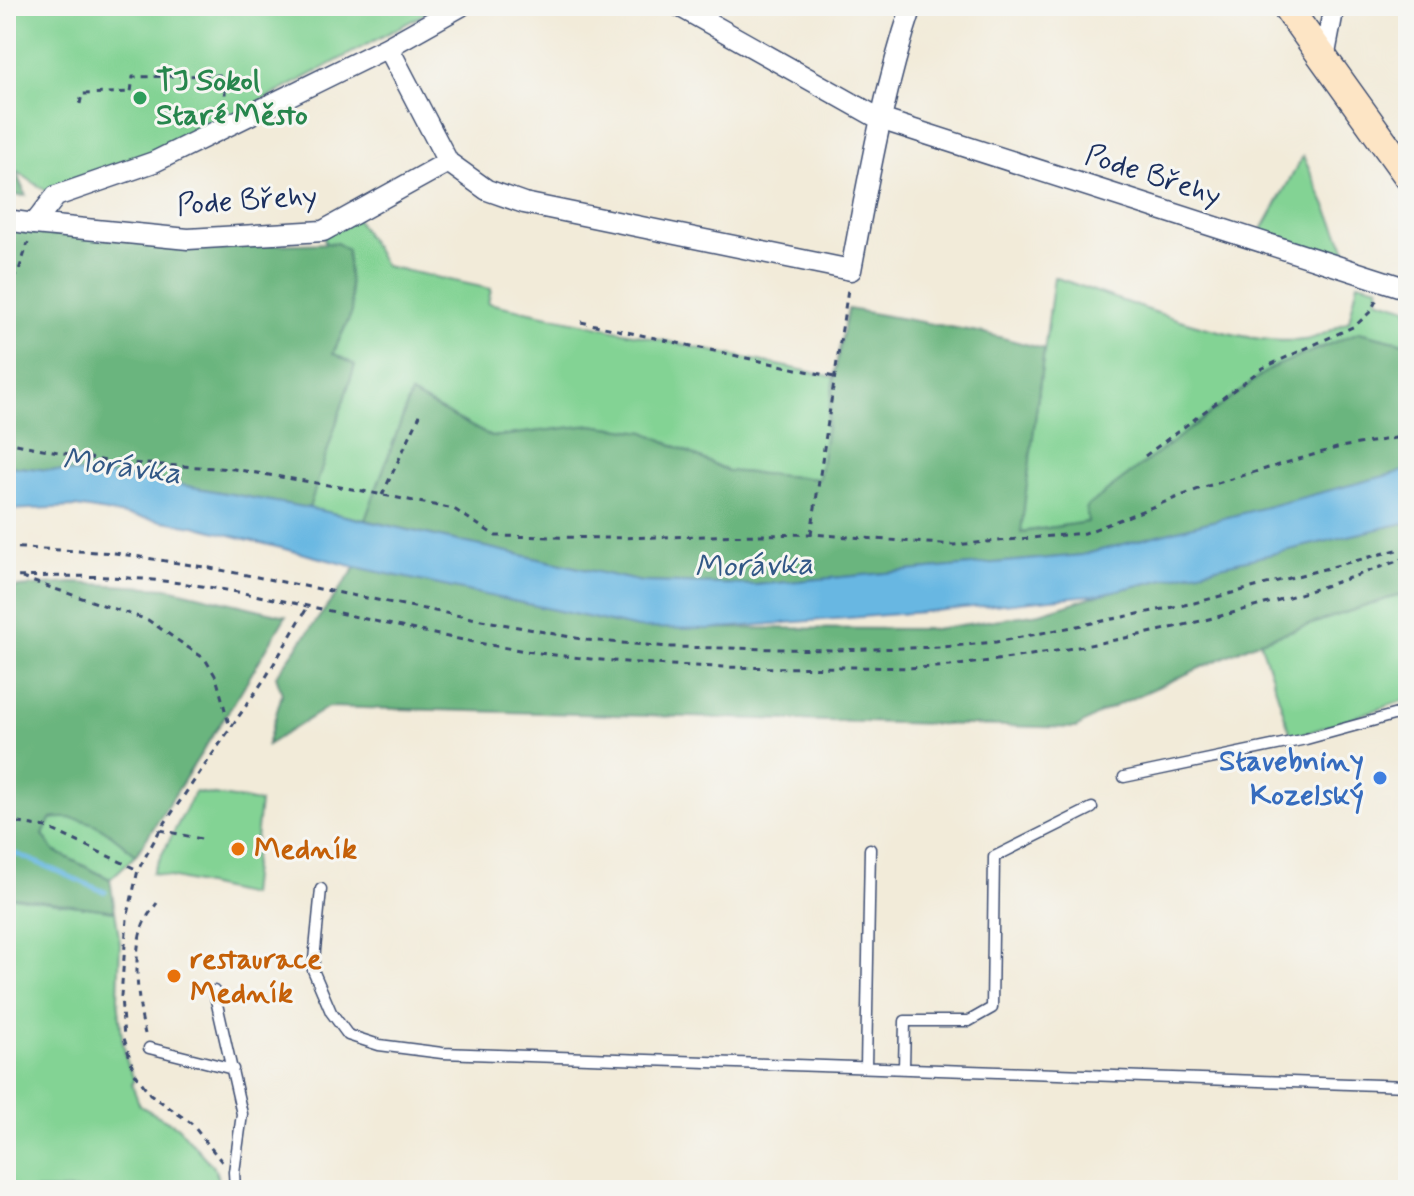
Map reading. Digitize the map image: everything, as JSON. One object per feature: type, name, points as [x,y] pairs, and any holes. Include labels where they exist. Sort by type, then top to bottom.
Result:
[{"type":"main road","points":[[1286,6],[1408,176]]},
{"type":"street","name":"Pode Břehy","points":[[34,224],[56,196],[154,162],[388,47],[461,6]]},
{"type":"street","name":"Pode Břehy","points":[[679,6],[880,119],[1408,289]]},
{"type":"street","points":[[388,47],[448,162],[487,190],[524,203],[851,270],[880,119],[898,46],[912,6]]},
{"type":"street","points":[[1324,59],[1334,6]]},
{"type":"street","name":"Pode Břehy","points":[[6,220],[188,239],[323,231],[448,162]]},
{"type":"lane","points":[[1124,777],[1306,739],[1408,711]]},
{"type":"lane","points":[[904,1068],[905,1021],[969,1021],[992,1008],[994,857],[1092,808]]},
{"type":"lane","points":[[866,1067],[870,849]]},
{"type":"lane","points":[[321,889],[313,970],[331,1012],[348,1035],[379,1045],[442,1053],[1408,1086]]},
{"type":"lane","points":[[214,991],[242,1114],[234,1172],[235,1190]]},
{"type":"lane","points":[[149,1048],[233,1069]]},
{"type":"path","points":[[80,104],[82,94],[131,92],[133,77],[225,75],[226,127]]},
{"type":"path","points":[[6,289],[19,270],[34,224]]},
{"type":"path","points":[[811,534],[851,270]]},
{"type":"path","points":[[1145,456],[1263,368],[1355,326],[1370,312],[1377,299]]},
{"type":"path","points":[[581,322],[834,377]]},
{"type":"path","points":[[382,495],[420,415]]},
{"type":"path","points":[[6,438],[16,444],[111,462],[234,469],[454,509],[496,536],[608,538],[811,534],[954,545],[1085,533],[1204,487],[1340,447],[1408,436]]},
{"type":"path","points":[[6,547],[115,553],[210,568],[586,640],[670,647],[833,650],[996,642],[1194,603],[1408,547]]},
{"type":"path","points":[[6,577],[88,575],[167,581],[308,606],[445,637],[563,656],[728,669],[946,666],[1078,648],[1245,609],[1339,583],[1408,557]]},
{"type":"path","points":[[19,577],[148,620],[205,659],[216,677],[230,728]]},
{"type":"path","points":[[234,1172],[227,1168],[191,1123],[150,1094],[134,1072],[124,1038],[121,996],[127,919],[138,870],[160,830],[266,677],[308,606]]},
{"type":"path","points":[[6,821],[46,827],[138,870]]},
{"type":"path","points":[[160,830],[206,840]]},
{"type":"path","points":[[149,1048],[142,1021],[138,941],[144,922],[157,903]]},
{"type":"path","points":[[124,956],[138,957]]},
{"type":"path","points":[[139,969],[146,968]]},
{"type":"green space","name":"TJ Sokol Staré Město","points":[[6,6],[439,6],[168,148],[49,193],[15,170],[10,113],[15,64],[6,60]]},
{"type":"green space","points":[[6,60],[15,64],[10,113],[15,170],[26,196],[9,195],[6,191]]},
{"type":"green space","points":[[1303,156],[1352,263],[1259,235]]},
{"type":"green space","points":[[356,218],[385,266],[491,289],[488,303],[834,377],[819,479],[728,471],[645,432],[591,425],[491,437],[411,394],[365,520],[309,508],[355,365],[333,354],[352,312],[337,243],[326,244],[323,235]]},
{"type":"green space","points":[[6,228],[187,247],[337,243],[347,250],[352,312],[333,353],[355,365],[309,508],[147,479],[6,466]]},
{"type":"green space","points":[[1054,277],[1179,320],[1246,337],[1277,340],[1309,339],[1349,321],[1358,282],[1379,287],[1377,299],[1408,308],[1408,344],[1359,332],[1088,522],[1020,532]]},
{"type":"green space","points":[[848,309],[984,333],[1044,349],[1021,532],[1088,522],[1086,507],[1271,368],[1359,332],[1408,344],[1408,470],[1082,555],[755,585],[642,582],[365,520],[411,394],[491,437],[591,425],[645,432],[728,471],[819,479]]},
{"type":"green space","points":[[1408,522],[1408,592],[1260,641],[1104,711],[1076,728],[328,707],[267,745],[282,694],[276,676],[356,567],[638,628],[934,629],[1040,613],[1101,594]]},
{"type":"green space","points":[[72,583],[168,588],[286,616],[136,855],[107,831],[87,821],[50,819],[43,835],[54,851],[110,879],[115,911],[6,896],[6,588]]},
{"type":"green space","points":[[1408,592],[1408,699],[1292,738],[1260,641]]},
{"type":"green space","points":[[195,792],[260,802],[250,895],[152,873]]},
{"type":"green space","points":[[73,816],[101,826],[136,855],[110,879],[54,851],[43,834],[50,819]]},
{"type":"green space","points":[[6,896],[115,911],[120,943],[118,998],[122,1037],[134,1079],[132,1085],[140,1106],[177,1126],[215,1169],[222,1190],[6,1190]]},
{"type":"water","points":[[6,466],[147,479],[304,507],[642,582],[755,585],[1082,555],[1408,470],[1408,522],[1101,594],[709,629],[638,628],[356,567],[194,526],[76,507],[6,510]]},
{"type":"waterway","points":[[6,853],[17,854],[105,892]]},
{"type":"place","name":"TJ Sokol Staré Město","points":[[140,98]]},
{"type":"place","name":"Stavebniny Kozelský","points":[[1380,778]]},
{"type":"place","name":"Medník","points":[[238,849]]},
{"type":"place","name":"restaurace Medník","points":[[174,976]]},
{"type":"water label","name":"Morávka","points":[[122,467]]},
{"type":"water label","name":"Morávka","points":[[754,566]]}]
